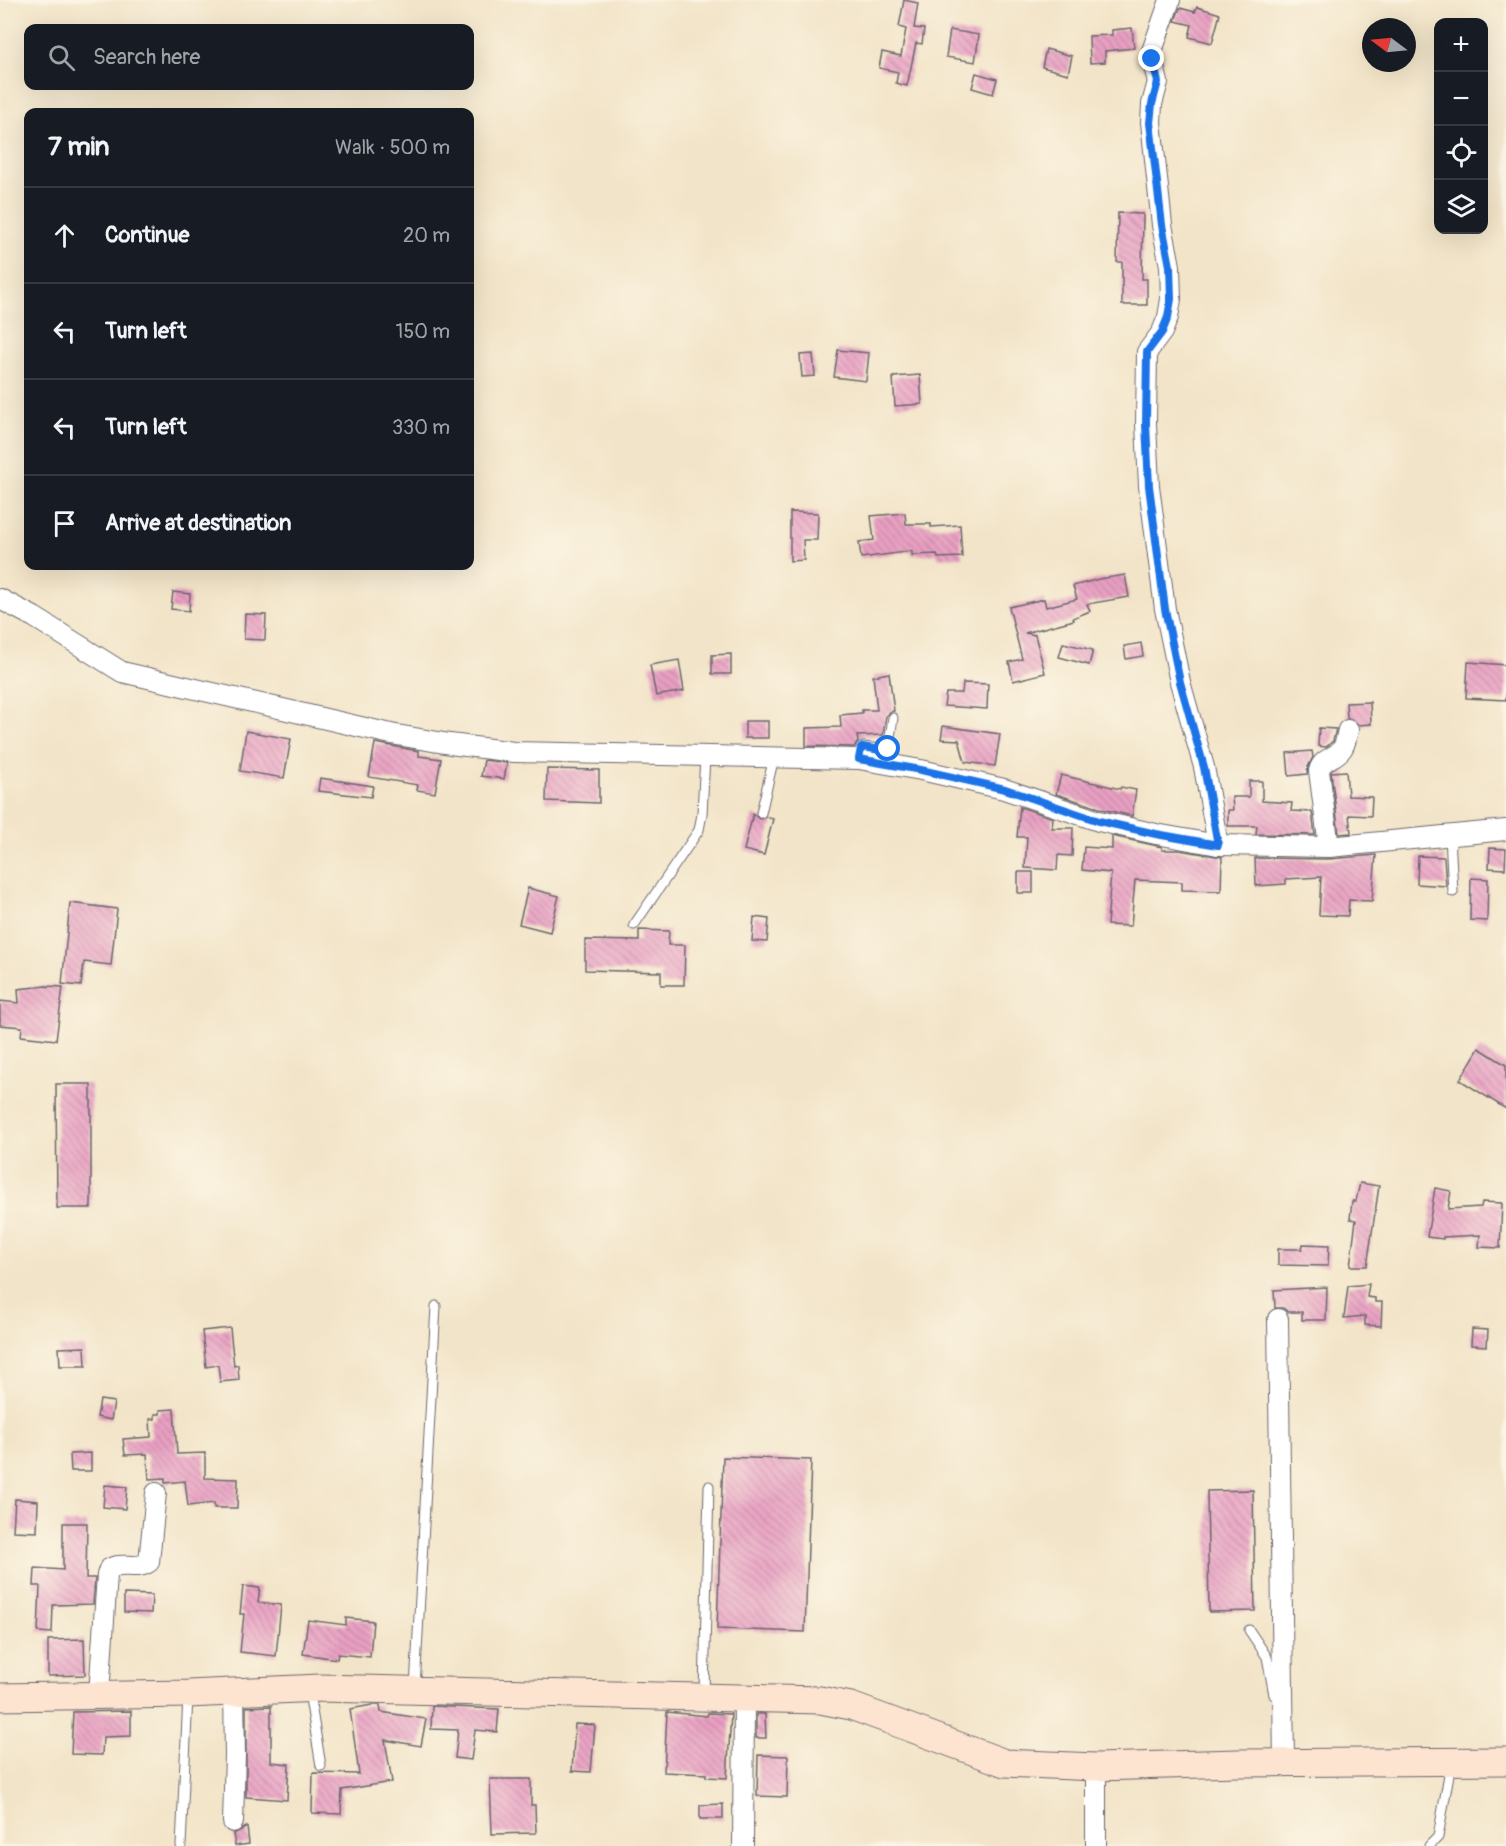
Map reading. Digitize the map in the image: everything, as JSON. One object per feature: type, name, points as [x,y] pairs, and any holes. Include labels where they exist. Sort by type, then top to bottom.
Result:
[{"type":"street","points":[[1170,0],[1152,51],[1158,82],[1150,123],[1162,225],[1170,266],[1171,299],[1168,317],[1162,332],[1147,352],[1146,424],[1149,486],[1165,609],[1180,682],[1204,767],[1218,845]]},
{"type":"street","points":[[0,599],[34,617],[122,672],[391,734],[450,744],[514,752],[859,759],[1005,789],[1099,821],[1218,845],[1329,847],[1506,830]]},
{"type":"street","points":[[1329,847],[1319,771],[1324,761],[1340,752],[1348,730]]},
{"type":"street","points":[[1278,1318],[1279,1763]]},
{"type":"street","points":[[99,1695],[107,1575],[109,1569],[115,1565],[143,1566],[149,1562],[156,1494]]},
{"type":"street","points":[[0,1697],[188,1694],[308,1688],[820,1700],[850,1706],[1005,1763],[1096,1767],[1506,1761]]},
{"type":"street","points":[[233,1822],[234,1691]]},
{"type":"street","points":[[743,1846],[744,1698]]},
{"type":"street","points":[[1096,1767],[1096,1846]]},
{"type":"lane","points":[[859,759],[863,747],[888,750],[893,718]]},
{"type":"lane","points":[[634,925],[699,830],[705,756]]},
{"type":"lane","points":[[761,813],[774,757]]},
{"type":"lane","points":[[1450,836],[1454,892]]},
{"type":"lane","points":[[415,1690],[436,1306]]},
{"type":"lane","points":[[704,1697],[709,1486]]},
{"type":"lane","points":[[1249,1630],[1267,1657],[1274,1688],[1279,1763]]},
{"type":"lane","points":[[308,1688],[321,1766]]},
{"type":"lane","points":[[181,1846],[188,1694]]},
{"type":"lane","points":[[1429,1846],[1438,1837],[1452,1762]]},
{"type":"building","points":[[904,0],[918,3],[914,28],[924,29],[922,44],[916,43],[907,86],[896,83],[898,72],[879,68],[882,52],[901,56],[906,29],[899,27]]},
{"type":"building","points":[[1197,7],[1220,14],[1212,43],[1189,37],[1192,25],[1175,21],[1180,8],[1195,12]]},
{"type":"building","points":[[1132,28],[1134,48],[1105,51],[1105,62],[1090,63],[1089,36],[1112,35],[1112,30]]},
{"type":"building","points":[[950,30],[979,35],[975,62],[946,57]]},
{"type":"building","points":[[1046,49],[1072,56],[1068,74],[1042,67]]},
{"type":"building","points":[[976,73],[997,79],[993,94],[972,88]]},
{"type":"building","points":[[1118,213],[1143,214],[1142,279],[1147,279],[1147,305],[1122,305],[1122,262],[1117,262]]},
{"type":"building","points":[[838,350],[869,353],[866,381],[834,377]]},
{"type":"building","points":[[813,354],[815,376],[802,377],[800,355]]},
{"type":"building","points":[[920,375],[922,404],[895,406],[893,377]]},
{"type":"building","points":[[790,512],[818,513],[817,540],[803,540],[804,560],[790,561]]},
{"type":"building","points":[[905,513],[906,524],[931,524],[931,527],[960,525],[962,557],[938,558],[937,554],[912,555],[912,551],[861,558],[859,542],[874,540],[871,516]]},
{"type":"building","points":[[1125,575],[1129,597],[1087,604],[1090,611],[1073,618],[1074,620],[1025,633],[1035,635],[1045,673],[1013,681],[1009,662],[1022,659],[1009,607],[1044,599],[1046,607],[1077,599],[1073,586]]},
{"type":"building","points":[[173,592],[190,594],[189,611],[171,609]]},
{"type":"building","points":[[245,614],[266,615],[265,640],[244,639]]},
{"type":"building","points":[[1063,643],[1093,650],[1089,665],[1059,657]]},
{"type":"building","points":[[1141,643],[1143,656],[1126,659],[1124,646]]},
{"type":"building","points":[[731,654],[731,674],[712,674],[712,655]]},
{"type":"building","points":[[679,660],[684,691],[656,696],[650,665]]},
{"type":"building","points":[[1468,662],[1506,665],[1506,700],[1466,698]]},
{"type":"building","points":[[889,673],[894,711],[886,716],[883,735],[857,736],[858,742],[854,747],[806,746],[806,728],[841,727],[840,715],[862,713],[862,710],[877,710],[873,676]]},
{"type":"building","points":[[963,683],[988,684],[987,709],[944,706],[946,693],[962,693]]},
{"type":"building","points":[[1370,702],[1371,724],[1358,725],[1347,718],[1346,703]]},
{"type":"building","points":[[745,721],[768,721],[768,738],[745,738]]},
{"type":"building","points":[[943,726],[1000,734],[995,766],[965,762],[959,740],[941,739]]},
{"type":"building","points":[[1319,728],[1336,729],[1333,741],[1326,747],[1318,746]]},
{"type":"building","points":[[246,731],[291,739],[284,778],[240,771]]},
{"type":"building","points":[[375,743],[419,751],[419,756],[441,759],[435,793],[417,790],[418,785],[369,777]]},
{"type":"building","points":[[1312,751],[1313,757],[1307,774],[1289,776],[1287,753]]},
{"type":"building","points":[[484,760],[507,763],[504,779],[481,776]]},
{"type":"building","points":[[547,769],[599,770],[599,803],[546,801]]},
{"type":"building","points":[[1346,771],[1348,796],[1372,797],[1371,816],[1349,815],[1351,833],[1339,834],[1331,772]]},
{"type":"building","points":[[1061,775],[1120,789],[1121,787],[1136,790],[1132,816],[1056,794]]},
{"type":"building","points":[[320,778],[373,786],[371,797],[318,791]]},
{"type":"building","points":[[1249,781],[1262,781],[1262,801],[1292,803],[1291,811],[1312,812],[1315,835],[1256,834],[1257,826],[1228,826],[1228,810],[1233,810],[1232,797],[1249,797]]},
{"type":"building","points":[[1020,807],[1053,818],[1052,828],[1073,828],[1072,856],[1058,855],[1057,870],[1025,868],[1027,837],[1017,837]]},
{"type":"building","points":[[753,814],[759,819],[766,817],[773,819],[764,855],[744,850]]},
{"type":"building","points":[[1112,836],[1162,847],[1162,850],[1179,850],[1222,857],[1221,891],[1182,890],[1182,882],[1135,880],[1131,926],[1107,925],[1111,873],[1082,870],[1084,847],[1112,849]]},
{"type":"building","points":[[1490,848],[1506,849],[1505,869],[1489,868]]},
{"type":"building","points":[[1376,855],[1372,901],[1349,900],[1348,916],[1319,915],[1321,877],[1286,879],[1286,884],[1256,886],[1255,858],[1329,859]]},
{"type":"building","points":[[1418,856],[1444,857],[1446,886],[1417,884]]},
{"type":"building","points":[[1018,872],[1033,872],[1033,893],[1018,893]]},
{"type":"building","points":[[1471,878],[1488,879],[1487,921],[1470,920]]},
{"type":"building","points":[[528,888],[559,896],[550,932],[519,924]]},
{"type":"building","points":[[70,903],[117,909],[111,965],[84,962],[81,986],[62,984]]},
{"type":"building","points":[[754,917],[769,919],[767,942],[752,941]]},
{"type":"building","points":[[639,930],[669,931],[668,945],[685,945],[684,985],[661,985],[661,972],[585,970],[585,940],[639,941]]},
{"type":"building","points":[[63,987],[56,1040],[21,1036],[22,1027],[0,1025],[0,1001],[19,1003],[18,989]]},
{"type":"building","points":[[1479,1048],[1506,1065],[1506,1109],[1460,1080]]},
{"type":"building","points":[[56,1084],[91,1084],[91,1208],[57,1208]]},
{"type":"building","points":[[1360,1183],[1379,1186],[1367,1266],[1350,1266],[1356,1220],[1350,1219],[1352,1201],[1356,1201]]},
{"type":"building","points":[[1435,1188],[1451,1191],[1448,1209],[1481,1207],[1482,1202],[1502,1203],[1500,1248],[1479,1247],[1480,1235],[1443,1237],[1443,1239],[1427,1237]]},
{"type":"building","points":[[1303,1244],[1329,1245],[1328,1266],[1278,1265],[1278,1249],[1302,1249]]},
{"type":"building","points":[[1369,1284],[1367,1297],[1375,1298],[1375,1302],[1382,1302],[1381,1326],[1365,1325],[1365,1316],[1344,1318],[1348,1286]]},
{"type":"building","points":[[1327,1287],[1326,1320],[1302,1320],[1302,1312],[1288,1312],[1283,1308],[1275,1308],[1274,1290]]},
{"type":"building","points":[[230,1328],[234,1366],[238,1365],[239,1380],[220,1382],[218,1365],[206,1367],[202,1331]]},
{"type":"building","points":[[1472,1329],[1488,1330],[1487,1346],[1471,1345]]},
{"type":"building","points":[[85,1347],[86,1366],[60,1366],[59,1348]]},
{"type":"building","points":[[100,1400],[114,1402],[111,1420],[97,1417]]},
{"type":"building","points":[[174,1409],[177,1454],[205,1453],[205,1478],[238,1479],[237,1508],[214,1508],[214,1503],[188,1506],[185,1481],[165,1483],[165,1478],[149,1479],[147,1454],[125,1455],[123,1439],[151,1437],[150,1419],[155,1419],[155,1414],[160,1414],[160,1410]]},
{"type":"building","points":[[91,1453],[91,1471],[71,1471],[70,1454]]},
{"type":"building","points":[[723,1457],[811,1460],[805,1632],[717,1629]]},
{"type":"building","points":[[105,1485],[127,1487],[125,1509],[103,1507]]},
{"type":"building","points":[[1253,1490],[1255,1611],[1209,1612],[1207,1491]]},
{"type":"building","points":[[15,1499],[38,1501],[37,1532],[13,1531]]},
{"type":"building","points":[[63,1523],[87,1523],[86,1578],[95,1578],[93,1604],[53,1605],[52,1633],[38,1632],[40,1586],[34,1586],[35,1568],[63,1570]]},
{"type":"building","points":[[243,1586],[260,1588],[258,1602],[281,1605],[276,1656],[240,1652],[244,1614],[240,1614]]},
{"type":"building","points":[[124,1594],[152,1595],[151,1613],[124,1612]]},
{"type":"building","points":[[346,1618],[373,1621],[370,1657],[338,1654],[337,1659],[303,1654],[308,1620],[346,1625]]},
{"type":"building","points":[[84,1639],[85,1675],[48,1676],[48,1640]]},
{"type":"building","points":[[380,1705],[381,1712],[426,1719],[421,1746],[385,1740],[392,1782],[342,1790],[341,1814],[312,1813],[313,1773],[359,1774],[350,1709]]},
{"type":"building","points":[[271,1706],[271,1762],[289,1764],[287,1800],[246,1797],[246,1707]]},
{"type":"building","points":[[432,1706],[499,1709],[497,1732],[475,1730],[471,1760],[455,1758],[458,1730],[431,1729]]},
{"type":"building","points":[[131,1711],[131,1736],[103,1737],[102,1755],[71,1754],[73,1712]]},
{"type":"building","points":[[667,1712],[707,1716],[708,1713],[731,1714],[727,1778],[706,1777],[706,1774],[664,1772]]},
{"type":"building","points":[[756,1714],[765,1714],[766,1738],[756,1738]]},
{"type":"building","points":[[575,1724],[595,1725],[591,1772],[572,1771]]},
{"type":"building","points":[[758,1755],[788,1756],[787,1797],[757,1796]]},
{"type":"building","points":[[490,1779],[531,1779],[531,1805],[535,1805],[536,1833],[492,1834]]},
{"type":"building","points":[[723,1804],[723,1819],[700,1819],[700,1805]]},
{"type":"building","points":[[247,1827],[249,1844],[235,1846],[233,1834]]},
{"type":"route","points":[[888,749],[886,751],[863,747],[859,759],[1005,789],[1099,821],[1218,845],[1204,767],[1180,682],[1165,609],[1149,486],[1146,424],[1147,352],[1162,332],[1168,317],[1171,299],[1170,266],[1162,225],[1150,123],[1152,104],[1158,86],[1158,77],[1152,59]]}]
